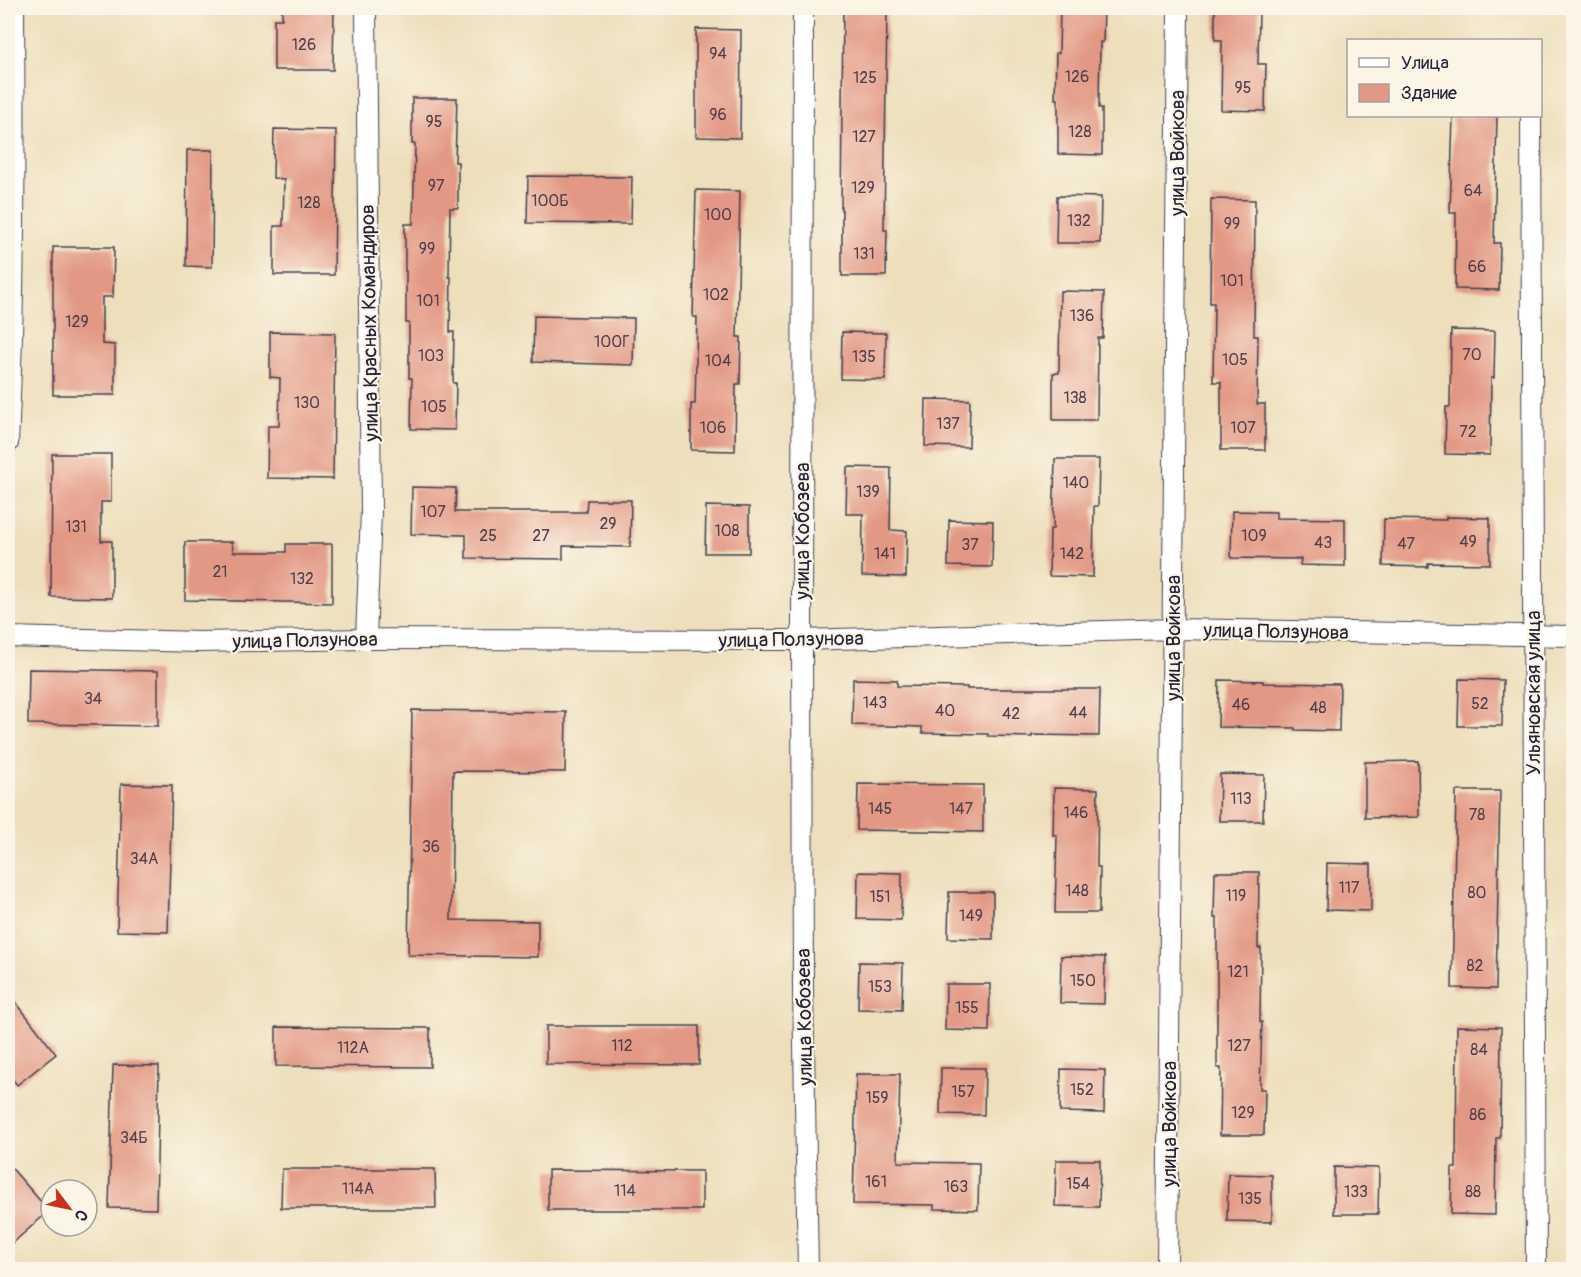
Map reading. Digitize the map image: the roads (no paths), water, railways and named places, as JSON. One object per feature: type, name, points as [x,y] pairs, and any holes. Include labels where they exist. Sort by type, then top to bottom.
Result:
[{"type":"street","points":[[8,443],[13,344],[15,202],[14,8]]},
{"type":"street","name":"улица Красных Командиров","points":[[366,8],[371,511],[366,639]]},
{"type":"street","name":"улица Кобозева","points":[[803,8],[803,990],[808,1269]]},
{"type":"street","name":"улица Войкова","points":[[1167,1269],[1178,8]]},
{"type":"street","name":"Ульяновская улица","points":[[1531,117],[1536,1269]]},
{"type":"street","points":[[8,625],[8,637]]},
{"type":"street","name":"улица Ползунова","points":[[8,637],[200,642],[366,639],[802,640],[1173,629],[1574,636]]}]
